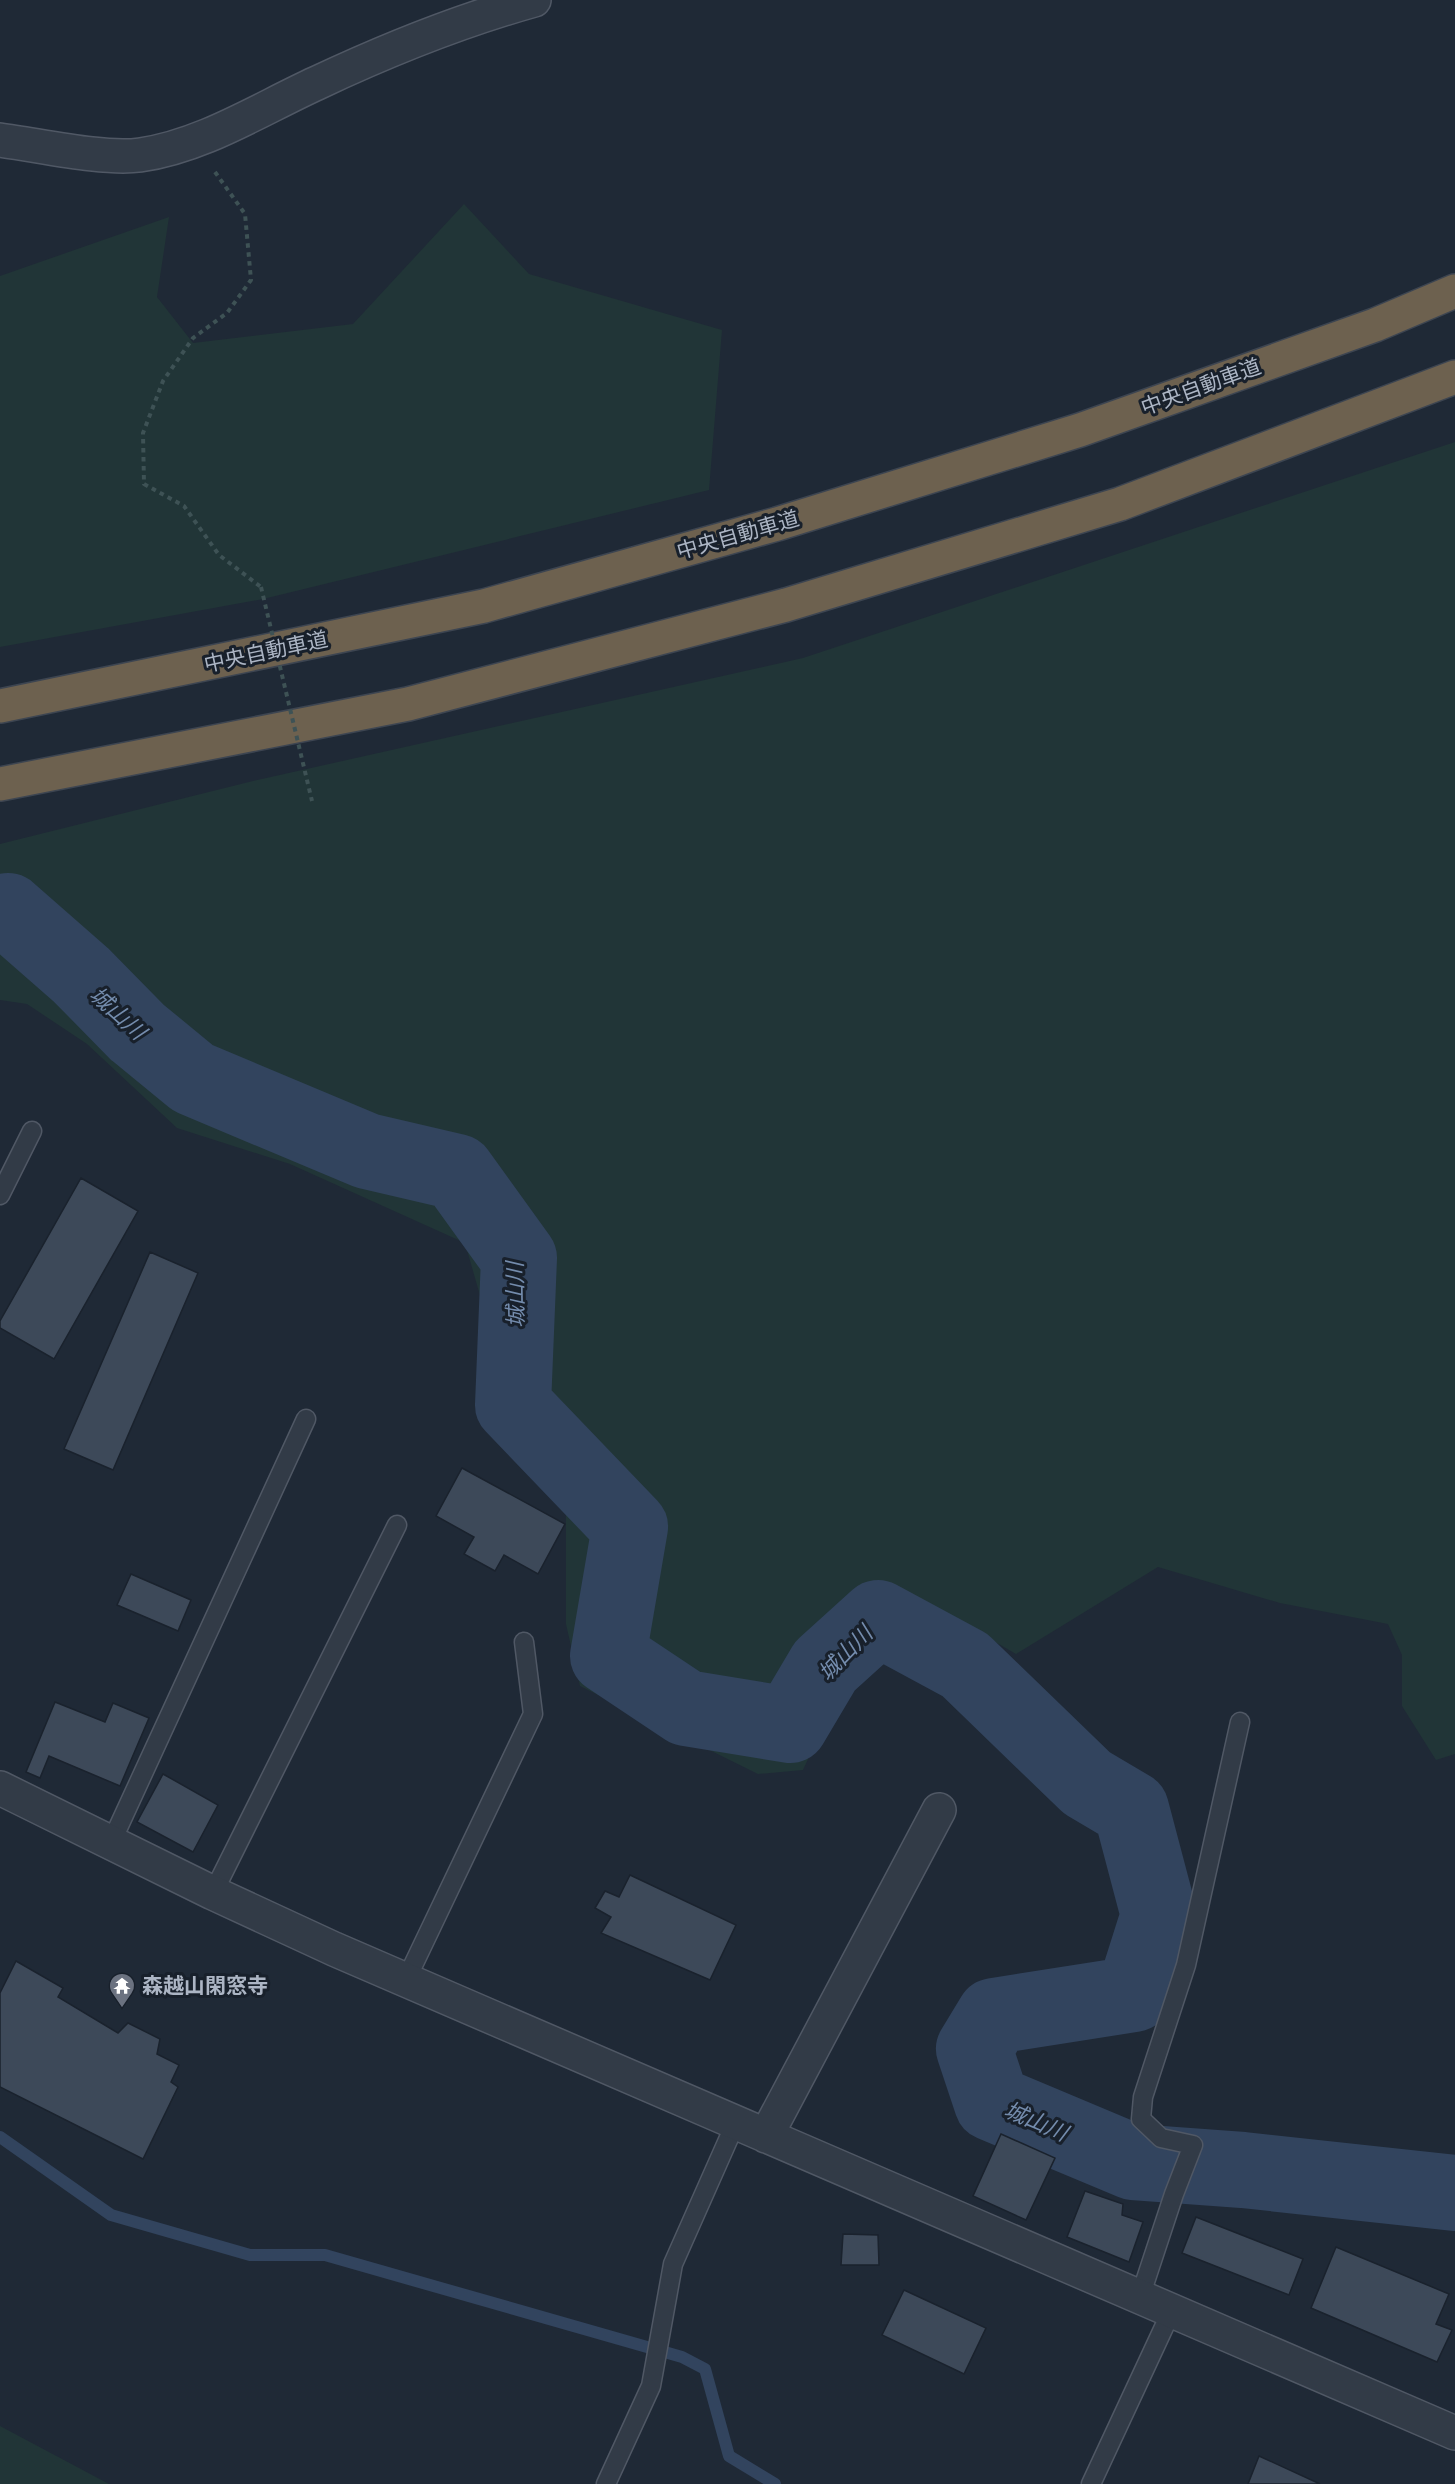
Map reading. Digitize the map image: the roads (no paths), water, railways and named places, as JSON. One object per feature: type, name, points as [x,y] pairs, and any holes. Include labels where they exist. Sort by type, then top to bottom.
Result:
[{"type":"highway","name":"中央自動車道","points":[[0,706],[484,606],[777,524],[1080,430],[1375,324],[1455,291]]},
{"type":"highway","points":[[0,784],[408,704],[786,605],[1120,504],[1455,377]]},
{"type":"street","points":[[0,140],[87,152],[139,155],[193,142],[481,8],[534,0]]},
{"type":"street","points":[[0,1788],[213,1893],[406,1980],[1455,2433]]},
{"type":"street","points":[[766,2136],[939,1810]]},
{"type":"lane","points":[[0,1195],[32,1131]]},
{"type":"lane","points":[[111,1843],[306,1419]]},
{"type":"lane","points":[[213,1893],[397,1525]]},
{"type":"lane","points":[[406,1980],[533,1714],[524,1642]]},
{"type":"lane","points":[[1140,2297],[1174,2194],[1193,2145],[1161,2138],[1141,2120],[1143,2097],[1186,1965],[1240,1722]]},
{"type":"lane","points":[[606,2484],[652,2377],[673,2264],[736,2121]]},
{"type":"lane","points":[[1091,2484],[1172,2310]]},
{"type":"waterway","name":"城山川","points":[[0,913],[8,911],[81,975],[137,1032],[193,1078],[367,1151],[457,1172],[519,1258],[513,1405],[630,1527],[608,1656],[686,1708],[790,1725],[825,1666],[878,1618],[965,1665],[1087,1783],[1131,1809],[1159,1915],[1134,1994],[994,2016],[974,2049],[992,2103],[1133,2162],[1243,2170],[1455,2193]]},
{"type":"waterway","points":[[0,2137],[111,2215],[250,2255],[325,2255],[682,2357],[705,2369],[729,2456],[775,2484]]},
{"type":"place","name":"森越山閑窓寺","points":[[122,2009]]}]
